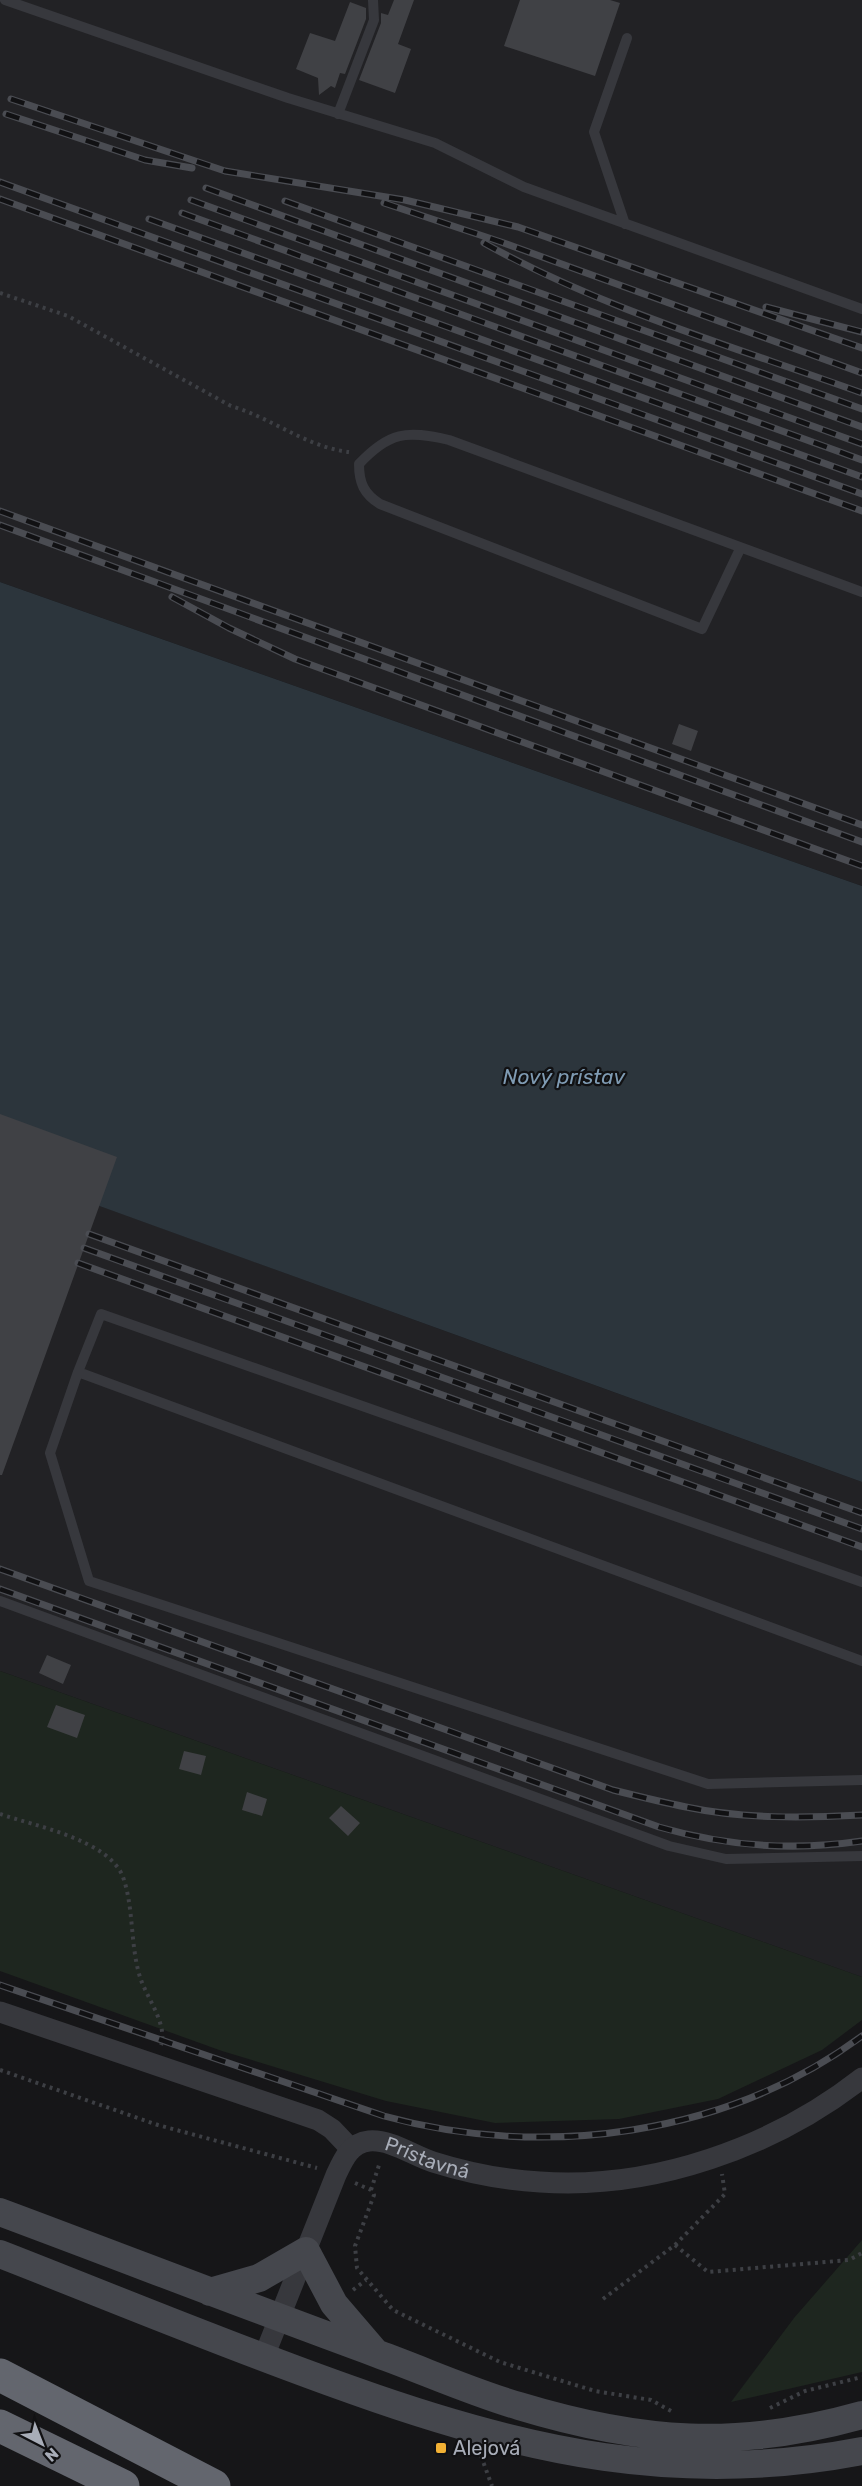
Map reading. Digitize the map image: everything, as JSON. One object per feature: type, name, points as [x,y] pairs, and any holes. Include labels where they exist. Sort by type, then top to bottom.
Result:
[{"type":"highway","points":[[0,2375],[214,2486]]},
{"type":"highway","points":[[0,2426],[123,2486]]},
{"type":"main road","points":[[0,2212],[279,2319],[517,2406],[580,2423],[641,2434],[697,2440],[793,2432],[862,2415]]},
{"type":"main road","points":[[210,2292],[244,2285],[306,2252],[334,2304],[376,2353]]},
{"type":"main road","points":[[0,2254],[263,2359],[477,2433],[600,2463],[687,2473],[741,2473],[791,2467],[862,2451]]},
{"type":"street","points":[[0,2012],[318,2120],[332,2129],[351,2149],[336,2175],[263,2359]]},
{"type":"street","name":"Prístavná","points":[[351,2149],[367,2141],[387,2144],[433,2162],[473,2172],[541,2182],[577,2183],[643,2175],[676,2169],[719,2155],[812,2112],[862,2078]]},
{"type":"lane","points":[[5,0],[338,114],[435,143],[524,188],[862,309]]},
{"type":"lane","points":[[338,114],[374,20],[373,0]]},
{"type":"lane","points":[[625,224],[594,132],[627,38]]},
{"type":"lane","points":[[740,549],[702,629],[380,504],[367,495],[359,477],[359,464],[378,444],[398,436],[424,435],[449,440],[862,592]]},
{"type":"lane","points":[[862,1582],[101,1314],[78,1371],[50,1453],[89,1581],[708,1784],[862,1780]]},
{"type":"lane","points":[[78,1371],[862,1661]]},
{"type":"lane","points":[[0,1601],[669,1846],[726,1859],[862,1856]]},
{"type":"path","points":[[0,293],[68,316],[231,406],[255,413],[305,440],[336,450],[368,455]]},
{"type":"path","points":[[0,1814],[89,1842],[104,1853],[122,1876],[140,1976],[163,2031],[154,2066]]},
{"type":"path","points":[[0,2070],[158,2125],[303,2163],[371,2190],[374,2195],[355,2246],[357,2268],[393,2310],[500,2362],[595,2391],[651,2400],[674,2413]]},
{"type":"path","points":[[371,2190],[387,2144]]},
{"type":"path","points":[[603,2299],[675,2245],[725,2194],[719,2155]]},
{"type":"path","points":[[675,2245],[708,2272],[849,2260],[862,2253]]},
{"type":"path","points":[[767,2409],[805,2391],[862,2377]]},
{"type":"path","points":[[477,2433],[479,2450],[492,2486]]},
{"type":"shaded area","points":[[0,0],[862,0],[862,886],[0,582]]},
{"type":"shaded area","points":[[0,1114],[100,1206],[862,1482],[862,1977],[0,1671]]},
{"type":"shaded area","points":[[0,1671],[862,1977],[862,2020],[822,2050],[718,2099],[619,2119],[495,2123],[386,2101],[222,2051],[0,1971]]},
{"type":"shaded area","points":[[862,2240],[862,2372],[731,2402],[794,2318]]},
{"type":"water","name":"Nový prístav","points":[[0,582],[862,886],[862,1482],[0,1170]]},
{"type":"building","points":[[394,0],[414,0],[398,44],[411,49],[395,93],[359,80],[381,23],[381,13],[388,15]]},
{"type":"building","points":[[520,0],[610,0],[620,3],[595,76],[504,46]]},
{"type":"building","points":[[350,2],[366,8],[366,19],[345,74],[340,73],[335,88],[331,86],[319,95],[318,78],[296,69],[310,33],[335,41]]},
{"type":"building","points":[[679,724],[698,731],[691,751],[672,744]]},
{"type":"building","points":[[0,1114],[117,1157],[2,1475],[0,1475]]},
{"type":"building","points":[[47,1655],[71,1665],[63,1684],[39,1673]]},
{"type":"building","points":[[56,1705],[85,1715],[77,1738],[47,1727]]},
{"type":"building","points":[[184,1751],[206,1756],[201,1775],[179,1769]]},
{"type":"building","points":[[247,1792],[267,1799],[262,1816],[242,1810]]},
{"type":"building","points":[[341,1806],[360,1823],[348,1836],[329,1818]]},
{"type":"railway","points":[[11,99],[225,171],[405,200],[518,227],[862,348]]},
{"type":"railway","points":[[6,114],[145,160],[192,168]]},
{"type":"railway","points":[[0,182],[862,494]]},
{"type":"railway","points":[[206,188],[862,427]]},
{"type":"railway","points":[[0,199],[862,511]]},
{"type":"railway","points":[[191,200],[862,444]]},
{"type":"railway","points":[[285,201],[862,409]]},
{"type":"railway","points":[[384,203],[501,242],[862,373]]},
{"type":"railway","points":[[182,213],[862,460]]},
{"type":"railway","points":[[149,219],[862,477]]},
{"type":"railway","points":[[484,243],[529,267],[622,307],[862,393]]},
{"type":"railway","points":[[766,307],[862,332]]},
{"type":"railway","points":[[0,511],[862,825]]},
{"type":"railway","points":[[0,525],[862,842]]},
{"type":"railway","points":[[172,597],[229,628],[295,659],[862,866]]},
{"type":"railway","points":[[89,1234],[862,1513]]},
{"type":"railway","points":[[84,1248],[862,1529]]},
{"type":"railway","points":[[78,1263],[862,1547]]},
{"type":"railway","points":[[0,1569],[613,1790],[686,1807],[729,1814],[796,1817],[862,1815]]},
{"type":"railway","points":[[0,1589],[659,1827],[709,1839],[760,1845],[811,1846],[862,1841]]},
{"type":"railway","points":[[0,1985],[384,2116],[445,2129],[507,2136],[570,2136],[632,2130],[693,2117],[753,2097],[809,2070],[862,2036]]},
{"type":"place","name":"Alejová","points":[[441,2448]]}]
